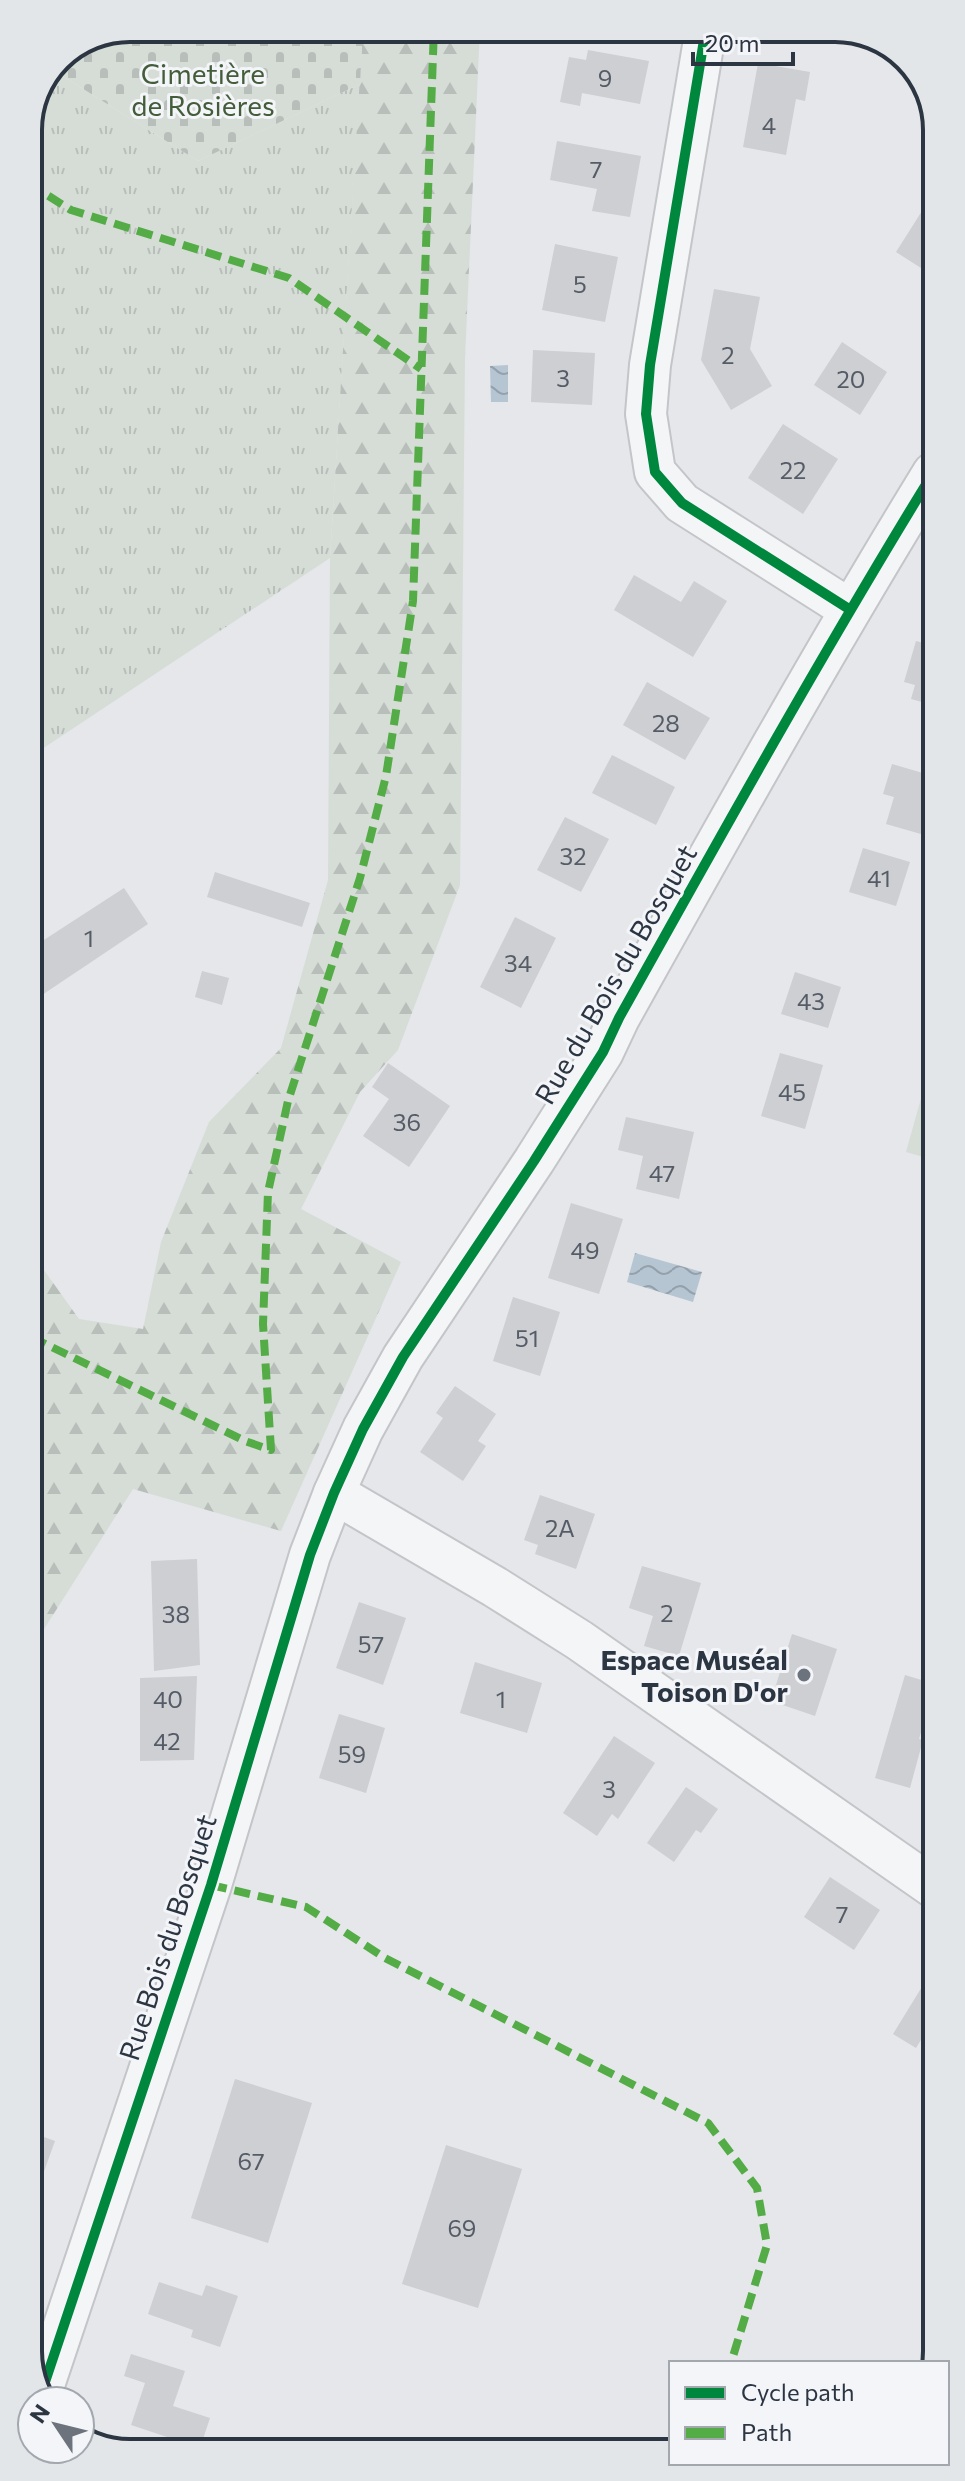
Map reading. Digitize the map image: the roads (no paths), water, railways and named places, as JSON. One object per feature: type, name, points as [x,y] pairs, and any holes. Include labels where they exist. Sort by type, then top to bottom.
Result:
[{"type":"street","points":[[704,42],[650,365],[646,414],[655,472],[682,503],[849,609]]},
{"type":"street","name":"Rue du Bois du Bosquet","points":[[334,1493],[363,1429],[403,1357],[603,1052],[619,1018],[849,609],[923,489]]},
{"type":"street","points":[[334,1493],[482,1579],[579,1640],[923,1880]]},
{"type":"street","name":"Rue Bois du Bosquet","points":[[47,2377],[220,1857],[310,1555],[334,1493]]},
{"type":"water","points":[[508,365],[508,402],[491,402],[490,366]]},
{"type":"water","points":[[635,1253],[702,1272],[693,1302],[627,1282]]},
{"type":"place","name":"Espace Muséal Toison D'or","points":[[804,1675]]},
{"type":"park label","name":"Cimetière de Rosières","points":[[203,89]]}]
